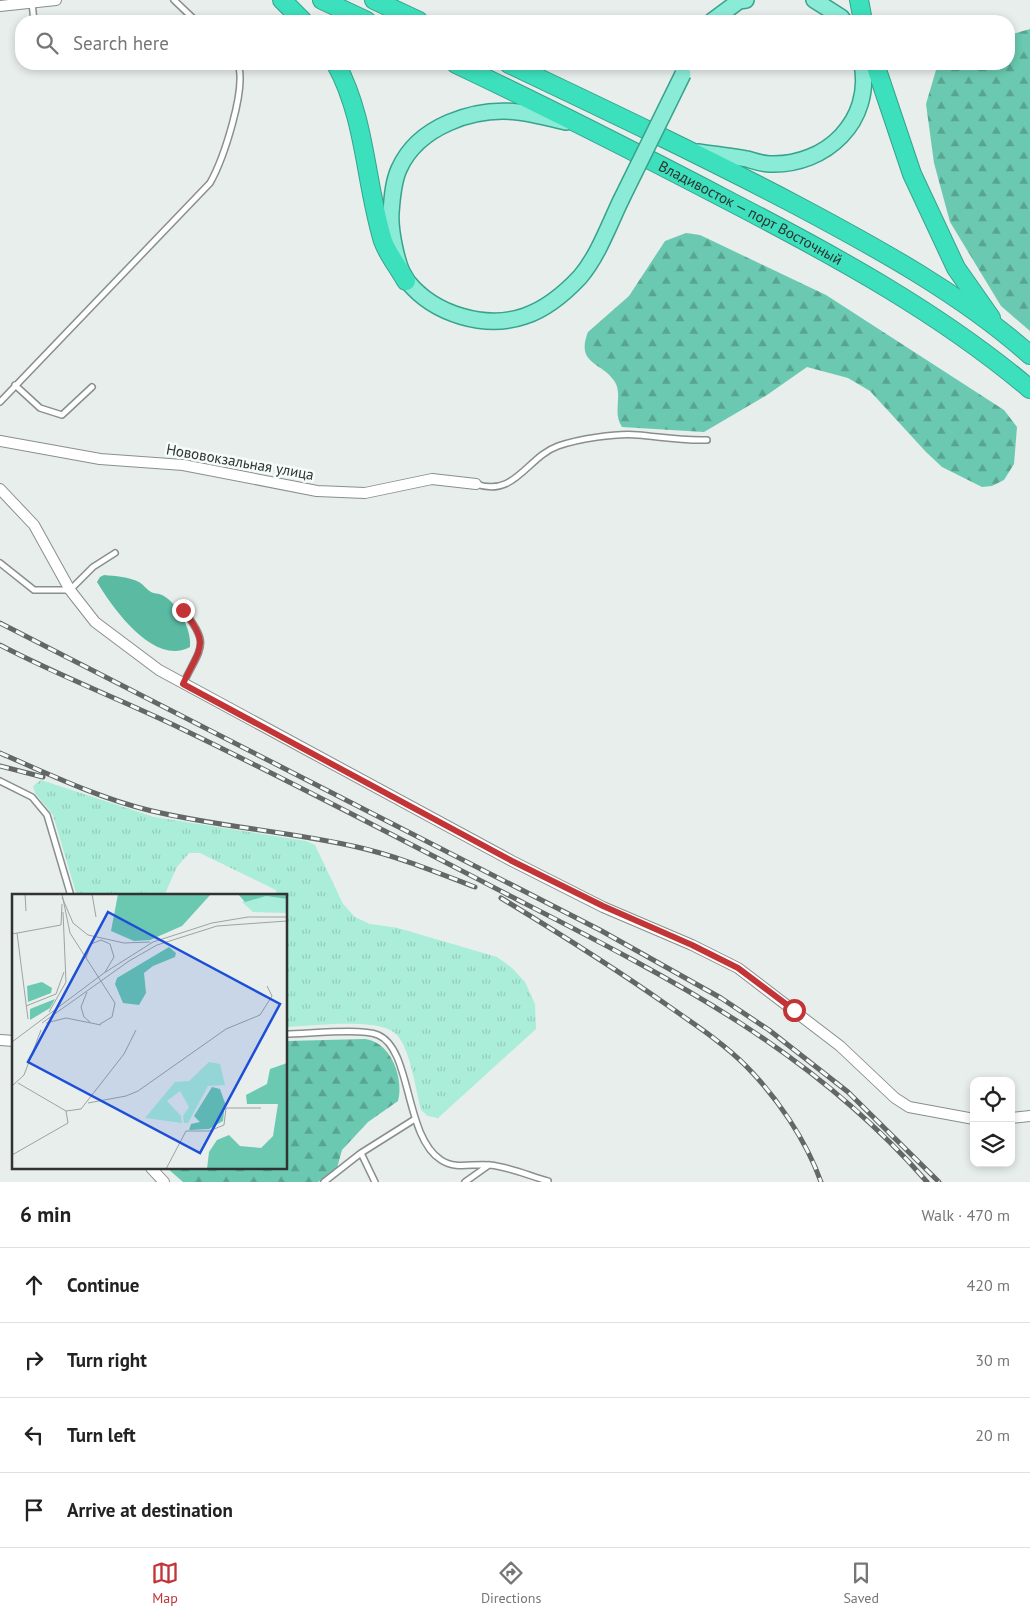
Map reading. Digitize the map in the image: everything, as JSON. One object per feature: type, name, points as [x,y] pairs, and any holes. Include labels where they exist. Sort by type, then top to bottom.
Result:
[{"type":"highway","points":[[282,0],[297,15]]},
{"type":"highway","points":[[322,0],[354,15]]},
{"type":"highway","points":[[374,0],[406,15]]},
{"type":"highway","points":[[859,0],[862,15]]},
{"type":"highway","points":[[339,70],[360,126],[384,243],[406,281]]},
{"type":"highway","name":"Владивосток — порт Восточный","points":[[469,70],[584,125],[835,256],[924,310],[989,354],[1030,389]]},
{"type":"highway","name":"Владивосток — порт Восточный","points":[[522,70],[694,151],[881,250],[997,327],[1030,354]]},
{"type":"highway","points":[[876,70],[912,174],[956,268],[997,327]]},
{"type":"main road","points":[[714,15],[720,0]]},
{"type":"main road","points":[[719,15],[739,1],[746,0]]},
{"type":"main road","points":[[814,0],[839,15]]},
{"type":"main road","points":[[584,125],[516,112],[468,115],[441,124],[414,147],[398,169],[392,198],[392,239],[406,281],[425,299],[453,315],[498,321],[524,316],[543,308],[563,293],[581,276],[595,253],[686,70]]},
{"type":"main road","points":[[694,151],[770,164],[803,160],[831,148],[848,130],[861,102],[862,70]]},
{"type":"street","points":[[0,6],[56,0]]},
{"type":"street","name":"Нововокзальная улица","points":[[0,441],[100,459],[183,465],[317,491],[365,493],[432,479],[476,484]]},
{"type":"street","points":[[0,489],[34,525],[70,590],[95,622],[158,670],[512,861],[603,906],[692,945],[738,968],[840,1046],[895,1098],[909,1107],[970,1118]]},
{"type":"street","points":[[1015,1118],[1030,1116]]},
{"type":"street","points":[[153,1170],[164,1182]]},
{"type":"lane","points":[[174,0],[190,15]]},
{"type":"lane","points":[[32,3],[33,15]]},
{"type":"lane","points":[[0,402],[210,183],[218,169],[232,130],[239,83],[238,70]]},
{"type":"lane","points":[[15,385],[40,408],[62,415],[92,387]]},
{"type":"lane","points":[[476,484],[489,489],[502,486],[519,476],[546,452],[559,446],[628,435],[670,440],[706,440]]},
{"type":"lane","points":[[0,563],[34,590],[70,590],[93,566],[115,553]]},
{"type":"lane","points":[[183,610],[199,631],[202,643],[183,684]]},
{"type":"lane","points":[[0,781],[32,797],[47,815],[70,894]]},
{"type":"lane","points":[[288,1034],[365,1032],[378,1035],[397,1052],[415,1119],[425,1140],[440,1160],[453,1166],[490,1165],[548,1182]]},
{"type":"lane","points":[[324,1182],[361,1153],[415,1119]]},
{"type":"lane","points":[[361,1153],[375,1182]]},
{"type":"lane","points":[[465,1182],[490,1165]]},
{"type":"green space","points":[[1030,29],[1030,331],[1001,306],[950,222],[934,163],[926,104],[936,70],[1015,70],[1015,33]]},
{"type":"green space","points":[[686,233],[700,235],[826,295],[1004,410],[1017,427],[1014,464],[1004,480],[992,486],[982,487],[942,467],[870,391],[848,378],[807,367],[767,395],[704,432],[622,427],[618,416],[618,393],[615,382],[610,375],[592,362],[585,351],[588,332],[629,296],[665,241]]},
{"type":"green space","points":[[41,780],[154,817],[306,841],[315,845],[343,904],[355,917],[370,924],[398,928],[497,957],[512,968],[525,982],[535,1004],[536,1029],[438,1118],[428,1116],[421,1110],[409,1059],[401,1040],[396,1034],[387,1029],[360,1024],[288,1027],[288,894],[276,894],[276,890],[200,853],[189,853],[177,867],[165,894],[76,894],[53,815],[35,793],[33,786]]},
{"type":"green space","points":[[365,1039],[374,1042],[382,1047],[394,1062],[399,1082],[398,1101],[368,1122],[342,1150],[337,1168],[318,1182],[183,1182],[169,1170],[288,1170],[288,1041]]},
{"type":"shaded area","points":[[104,575],[135,580],[151,592],[161,594],[168,599],[183,618],[189,633],[190,647],[177,651],[163,649],[149,642],[136,632],[113,606],[97,582]]},
{"type":"railway","points":[[0,623],[600,930],[721,998],[769,1030],[848,1092],[939,1182]]},
{"type":"railway","points":[[0,645],[182,729],[267,771],[632,959],[685,989],[737,1021],[788,1056],[836,1093],[883,1135],[927,1182]]},
{"type":"railway","points":[[0,753],[110,799],[129,805],[200,821],[357,847],[402,860],[475,887]]},
{"type":"railway","points":[[0,766],[43,777]]},
{"type":"railway","points":[[501,898],[626,977],[727,1049],[757,1077],[779,1105],[799,1135],[821,1182]]},
{"type":"route","points":[[183,610],[199,631],[202,643],[183,684],[512,861],[603,906],[692,945],[738,968],[794,1010]]}]
